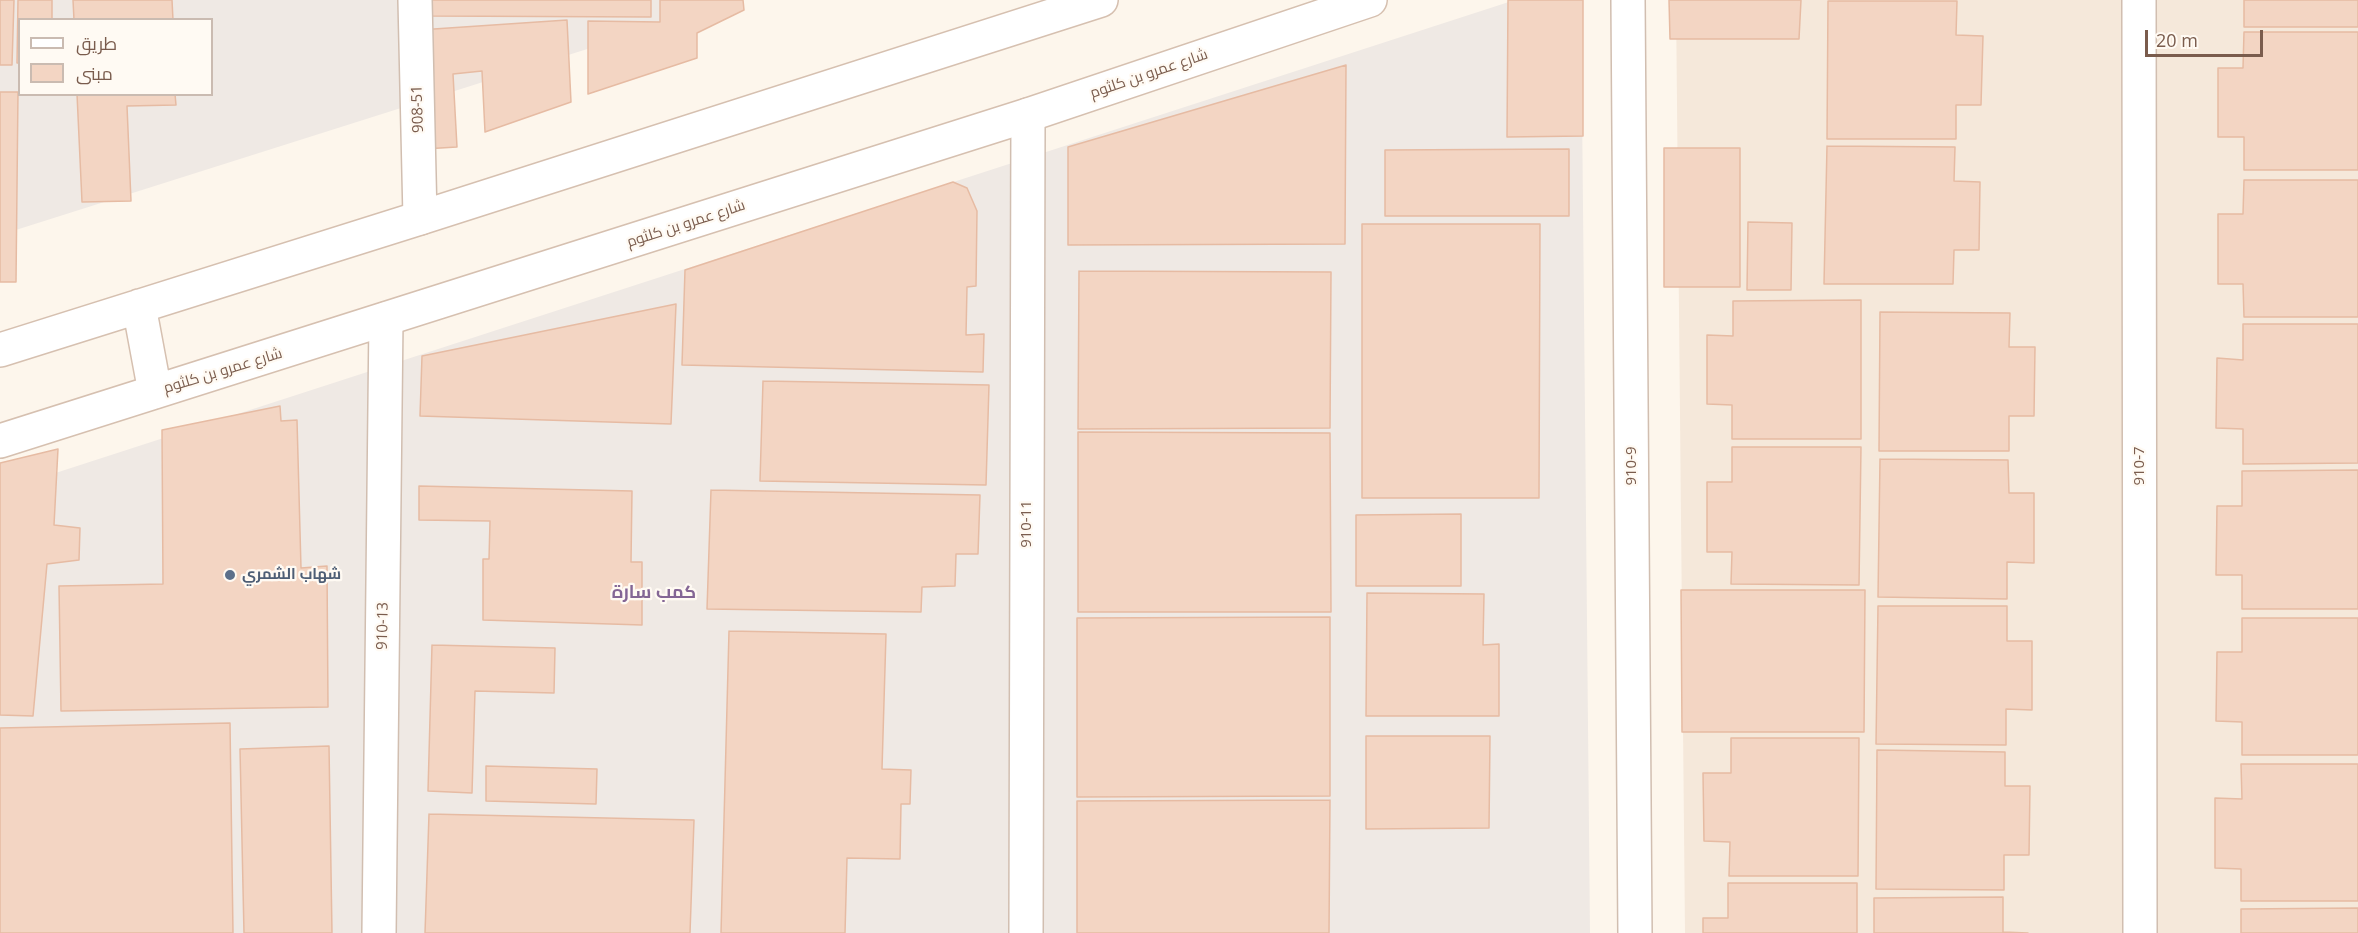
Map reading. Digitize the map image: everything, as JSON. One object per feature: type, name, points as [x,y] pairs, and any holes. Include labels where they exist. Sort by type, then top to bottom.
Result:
[{"type":"street","name":"908-51","points":[[415,0],[420,218]]},
{"type":"street","points":[[0,350],[420,218],[1053,8],[1101,0]]},
{"type":"street","name":"شارع عمرو بن كلثوم","points":[[0,441],[1028,115],[1370,0]]},
{"type":"street","name":"910-9","points":[[1628,0],[1635,933]]},
{"type":"street","name":"910-7","points":[[2139,0],[2140,933]]},
{"type":"street","name":"910-11","points":[[1026,933],[1028,115]]},
{"type":"street","points":[[140,306],[155,392]]},
{"type":"street","name":"910-13","points":[[379,933],[386,319]]},
{"type":"shaded area","points":[[0,0],[742,0],[0,235]]},
{"type":"shaded area","points":[[1515,0],[1581,0],[1590,933],[0,933],[0,491]]},
{"type":"shaded area","points":[[1676,0],[2358,0],[2358,933],[1685,933]]},
{"type":"building","points":[[0,0],[14,0],[12,65],[0,65]]},
{"type":"building","points":[[18,0],[52,0],[52,18],[18,18],[17,63]]},
{"type":"building","points":[[73,0],[172,0],[173,18],[74,18]]},
{"type":"building","points":[[430,0],[651,0],[651,17],[430,16]]},
{"type":"building","points":[[660,0],[743,0],[744,10],[697,33],[697,58],[588,94],[588,21],[660,22]]},
{"type":"building","points":[[1508,0],[1583,0],[1583,136],[1507,137]]},
{"type":"building","points":[[1669,0],[1801,0],[1799,39],[1670,39]]},
{"type":"building","points":[[2244,0],[2358,0],[2358,27],[2244,27]]},
{"type":"building","points":[[1828,1],[1957,1],[1956,35],[1983,36],[1981,105],[1956,105],[1956,139],[1827,139]]},
{"type":"building","points":[[567,20],[571,102],[485,132],[482,71],[453,74],[457,147],[424,149],[419,30]]},
{"type":"building","points":[[2244,32],[2358,32],[2358,170],[2244,170],[2244,137],[2218,137],[2218,68],[2243,68]]},
{"type":"building","points":[[1346,65],[1345,244],[1068,245],[1068,147]]},
{"type":"building","points":[[0,92],[18,92],[16,282],[0,282]]},
{"type":"building","points":[[77,96],[175,96],[176,105],[127,106],[131,201],[82,202]]},
{"type":"building","points":[[1827,146],[1955,147],[1954,181],[1980,182],[1979,250],[1954,250],[1953,284],[1824,284]]},
{"type":"building","points":[[1664,148],[1740,148],[1740,287],[1664,287]]},
{"type":"building","points":[[1569,149],[1569,216],[1385,216],[1385,150]]},
{"type":"building","points":[[2244,180],[2358,180],[2358,317],[2244,317],[2243,284],[2218,284],[2218,214],[2243,214]]},
{"type":"building","points":[[953,182],[967,188],[977,211],[976,286],[967,287],[966,335],[984,334],[983,372],[682,365],[685,270]]},
{"type":"building","points":[[1748,222],[1792,223],[1791,290],[1747,290]]},
{"type":"building","points":[[1362,224],[1540,224],[1539,498],[1362,498]]},
{"type":"building","points":[[1079,271],[1331,272],[1330,428],[1078,429]]},
{"type":"building","points":[[1861,300],[1861,439],[1732,439],[1732,405],[1707,404],[1707,335],[1733,336],[1733,301]]},
{"type":"building","points":[[676,304],[671,424],[420,416],[422,356]]},
{"type":"building","points":[[1880,312],[2010,313],[2009,347],[2035,347],[2034,416],[2009,416],[2009,451],[1879,451]]},
{"type":"building","points":[[2243,324],[2358,324],[2358,463],[2243,464],[2243,429],[2216,428],[2217,358],[2243,360]]},
{"type":"building","points":[[763,381],[989,385],[986,485],[760,481]]},
{"type":"building","points":[[280,406],[281,421],[297,420],[301,568],[327,566],[328,707],[61,711],[59,586],[163,584],[162,430]]},
{"type":"building","points":[[1078,432],[1330,433],[1331,612],[1078,612]]},
{"type":"building","points":[[1732,447],[1861,447],[1859,585],[1731,584],[1732,552],[1707,552],[1707,482],[1732,482]]},
{"type":"building","points":[[58,449],[54,525],[80,528],[79,560],[47,564],[33,716],[0,715],[0,463]]},
{"type":"building","points":[[1880,459],[2008,460],[2009,493],[2034,493],[2034,563],[2007,562],[2007,599],[1878,597]]},
{"type":"building","points":[[2358,470],[2358,609],[2242,609],[2242,575],[2216,575],[2217,506],[2242,506],[2242,471]]},
{"type":"building","points":[[419,486],[632,491],[631,562],[642,562],[642,625],[483,620],[483,559],[489,559],[490,521],[419,520]]},
{"type":"building","points":[[711,490],[980,495],[978,554],[956,554],[955,586],[922,587],[921,612],[707,609]]},
{"type":"building","points":[[1461,514],[1461,586],[1356,586],[1356,515]]},
{"type":"building","points":[[1681,590],[1865,590],[1864,732],[1682,732]]},
{"type":"building","points":[[1367,593],[1484,594],[1483,645],[1499,644],[1499,716],[1366,716]]},
{"type":"building","points":[[1878,606],[2007,606],[2007,641],[2032,641],[2032,710],[2006,709],[2006,745],[1876,744]]},
{"type":"building","points":[[1330,617],[1330,796],[1077,797],[1077,618]]},
{"type":"building","points":[[2242,618],[2358,618],[2358,755],[2242,755],[2242,722],[2216,721],[2217,652],[2242,652]]},
{"type":"building","points":[[729,631],[886,634],[882,769],[911,770],[910,804],[901,804],[900,859],[847,858],[845,933],[721,933]]},
{"type":"building","points":[[432,645],[555,648],[554,693],[475,691],[472,793],[428,791]]},
{"type":"building","points":[[230,723],[233,933],[0,933],[0,728]]},
{"type":"building","points":[[1366,736],[1490,736],[1489,828],[1366,829]]},
{"type":"building","points":[[1731,738],[1859,738],[1858,876],[1729,876],[1730,842],[1704,841],[1703,773],[1731,773]]},
{"type":"building","points":[[329,746],[332,933],[244,933],[240,749]]},
{"type":"building","points":[[1877,750],[2005,752],[2005,786],[2030,786],[2029,855],[2004,855],[2004,890],[1876,889]]},
{"type":"building","points":[[2241,764],[2358,764],[2358,901],[2241,901],[2241,869],[2215,868],[2215,798],[2242,799]]},
{"type":"building","points":[[486,766],[597,769],[596,804],[486,801]]},
{"type":"building","points":[[1330,800],[1329,933],[1077,933],[1077,801]]},
{"type":"building","points":[[429,814],[694,820],[690,933],[425,933]]},
{"type":"building","points":[[1728,883],[1857,883],[1857,933],[1703,933],[1703,918],[1728,918]]},
{"type":"building","points":[[2003,897],[2003,932],[2028,933],[1874,933],[1874,898]]},
{"type":"building","points":[[2358,908],[2358,933],[2241,933],[2241,909]]},
{"type":"place","name":"شهاب الشمري","points":[[230,575]]},
{"type":"district","name":"كمب سارة","points":[[654,593]]}]
